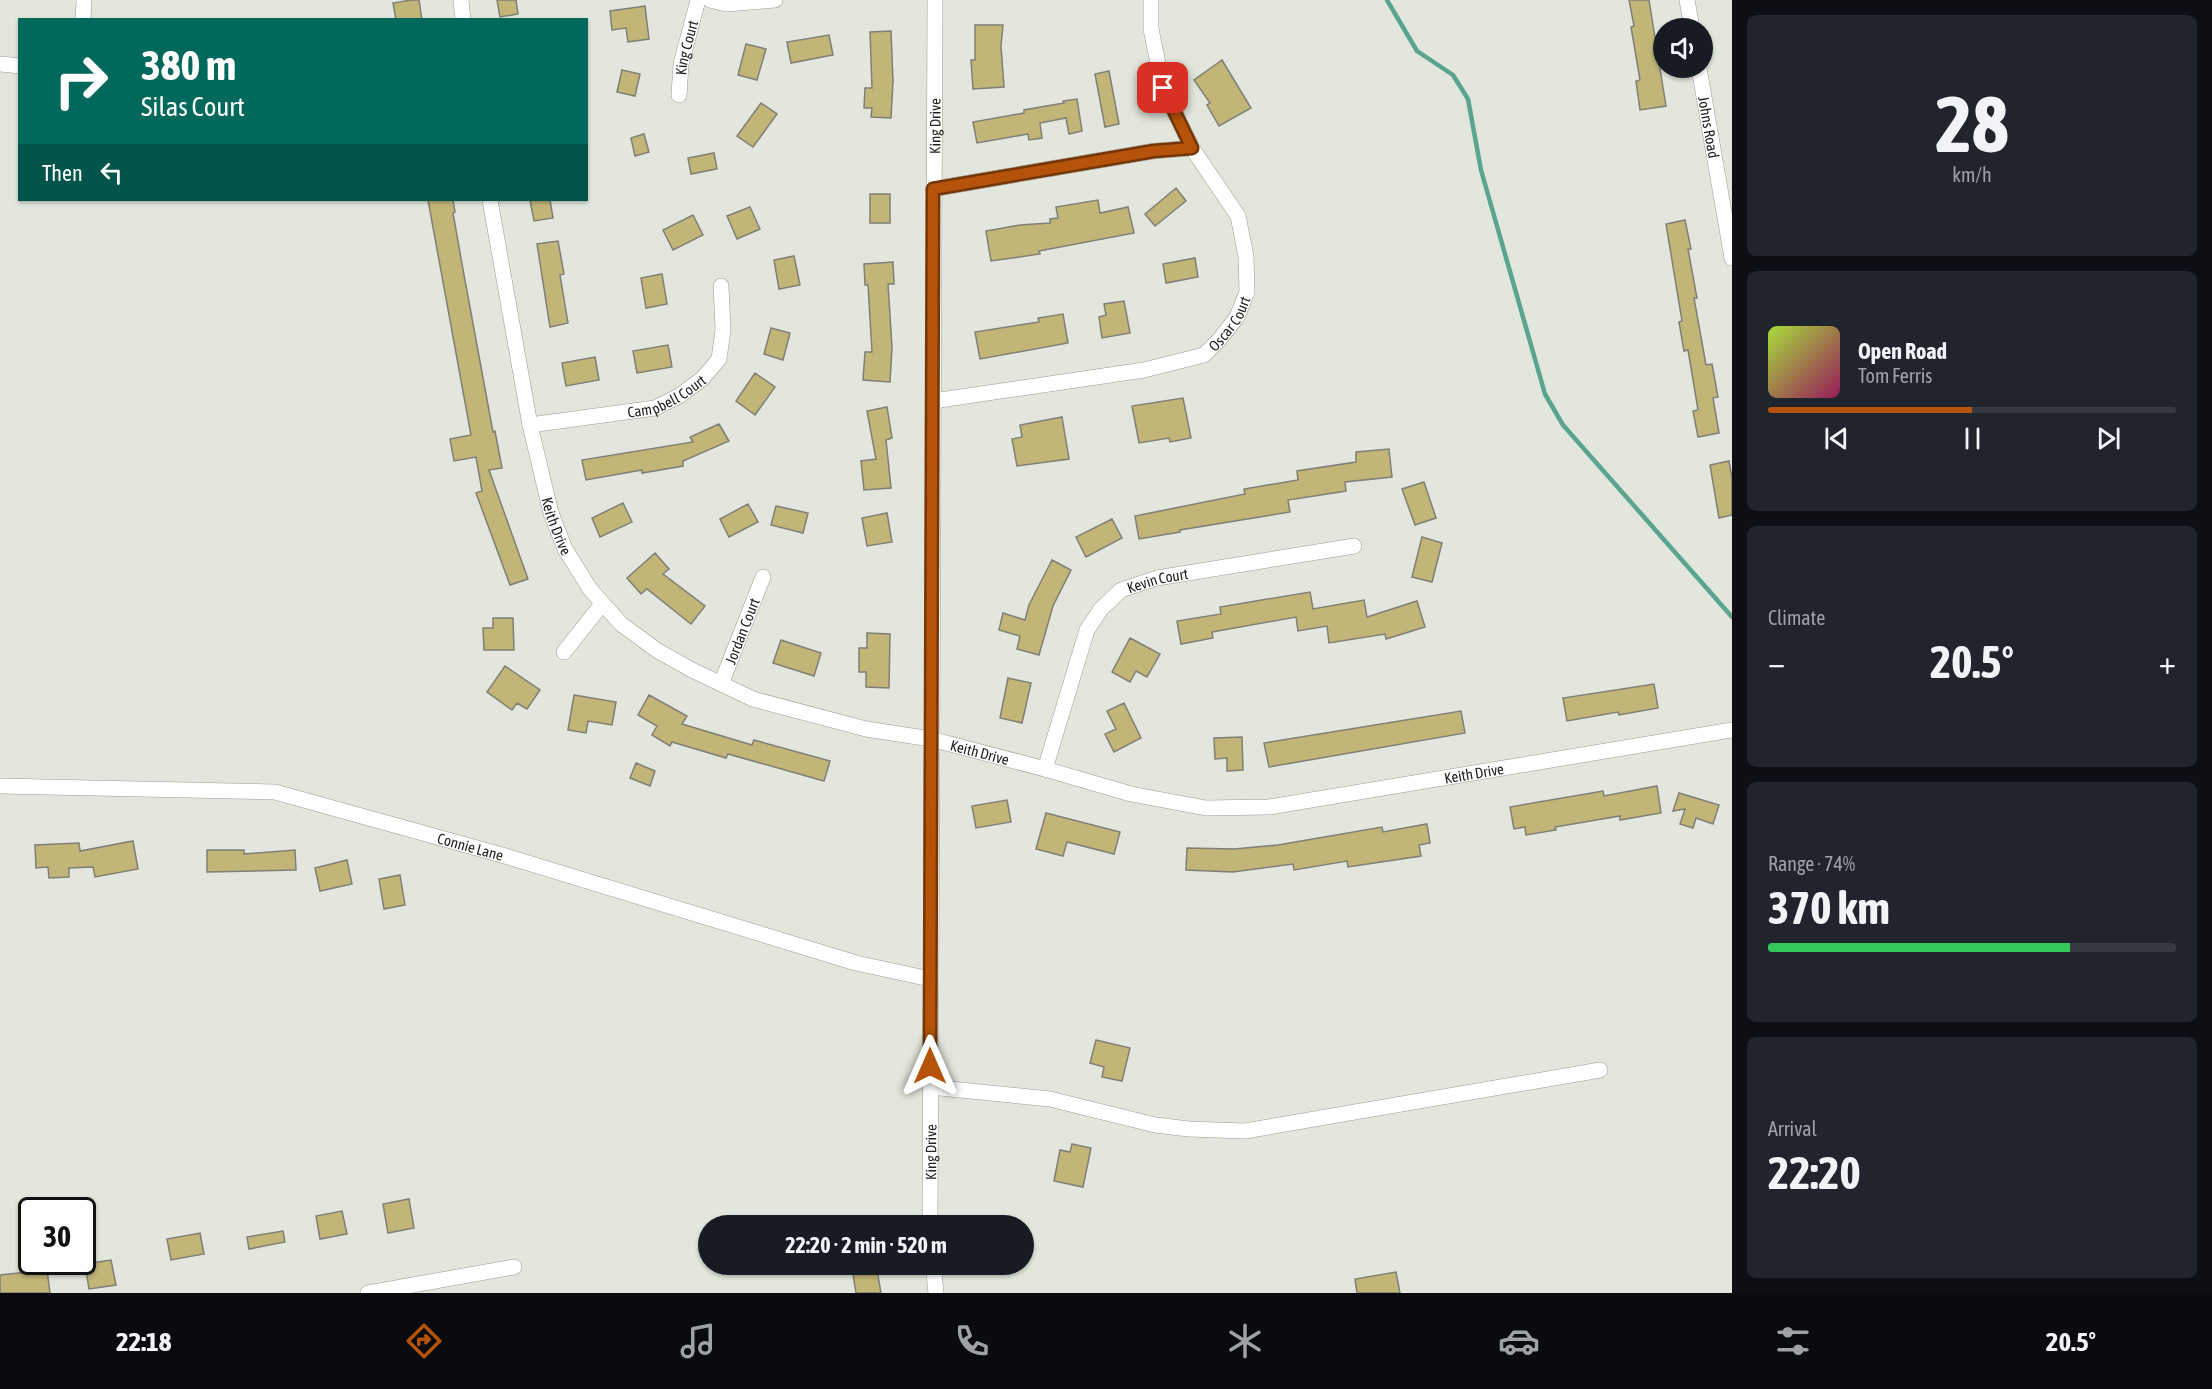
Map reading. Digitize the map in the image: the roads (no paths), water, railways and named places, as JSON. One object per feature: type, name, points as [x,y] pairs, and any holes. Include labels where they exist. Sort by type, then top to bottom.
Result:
[{"type":"street","points":[[83,18],[84,0]]},
{"type":"street","points":[[461,0],[463,18]]},
{"type":"street","name":"King Court","points":[[679,95],[681,64],[698,0]]},
{"type":"street","points":[[710,0],[726,4],[774,0]]},
{"type":"street","name":"King Drive","points":[[930,1215],[935,0]]},
{"type":"street","name":"Oscar Court","points":[[933,401],[1144,370],[1204,355],[1237,317],[1247,292],[1246,256],[1238,216],[1192,148],[1163,88],[1151,28],[1151,0]]},
{"type":"street","points":[[1687,0],[1690,18]]},
{"type":"street","points":[[0,64],[18,66]]},
{"type":"street","name":"Johns Road","points":[[1701,78],[1732,258]]},
{"type":"street","points":[[933,189],[1154,151],[1192,148]]},
{"type":"street","name":"Keith Drive","points":[[490,201],[530,425],[551,513],[565,549],[590,589],[621,624],[658,651],[753,699],[866,729],[931,739],[1131,794],[1206,808],[1269,807],[1732,730]]},
{"type":"street","name":"Campbell Court","points":[[530,425],[655,408],[679,396],[702,379],[719,359],[723,330],[721,286]]},
{"type":"street","name":"Kevin Court","points":[[1045,769],[1087,630],[1101,609],[1121,590],[1157,578],[1354,546]]},
{"type":"street","name":"Jordan Court","points":[[721,684],[763,577]]},
{"type":"street","points":[[564,652],[602,604]]},
{"type":"street","name":"Connie Lane","points":[[0,786],[275,792],[502,855],[856,963],[930,979]]},
{"type":"street","points":[[930,1088],[1050,1099],[1155,1125],[1245,1131],[1600,1070]]},
{"type":"street","points":[[368,1293],[514,1268]]},
{"type":"street","points":[[934,1275],[936,1293]]},
{"type":"waterway","points":[[1387,0],[1417,51],[1453,75],[1468,99],[1481,170],[1545,394],[1563,425],[1732,617]]}]
